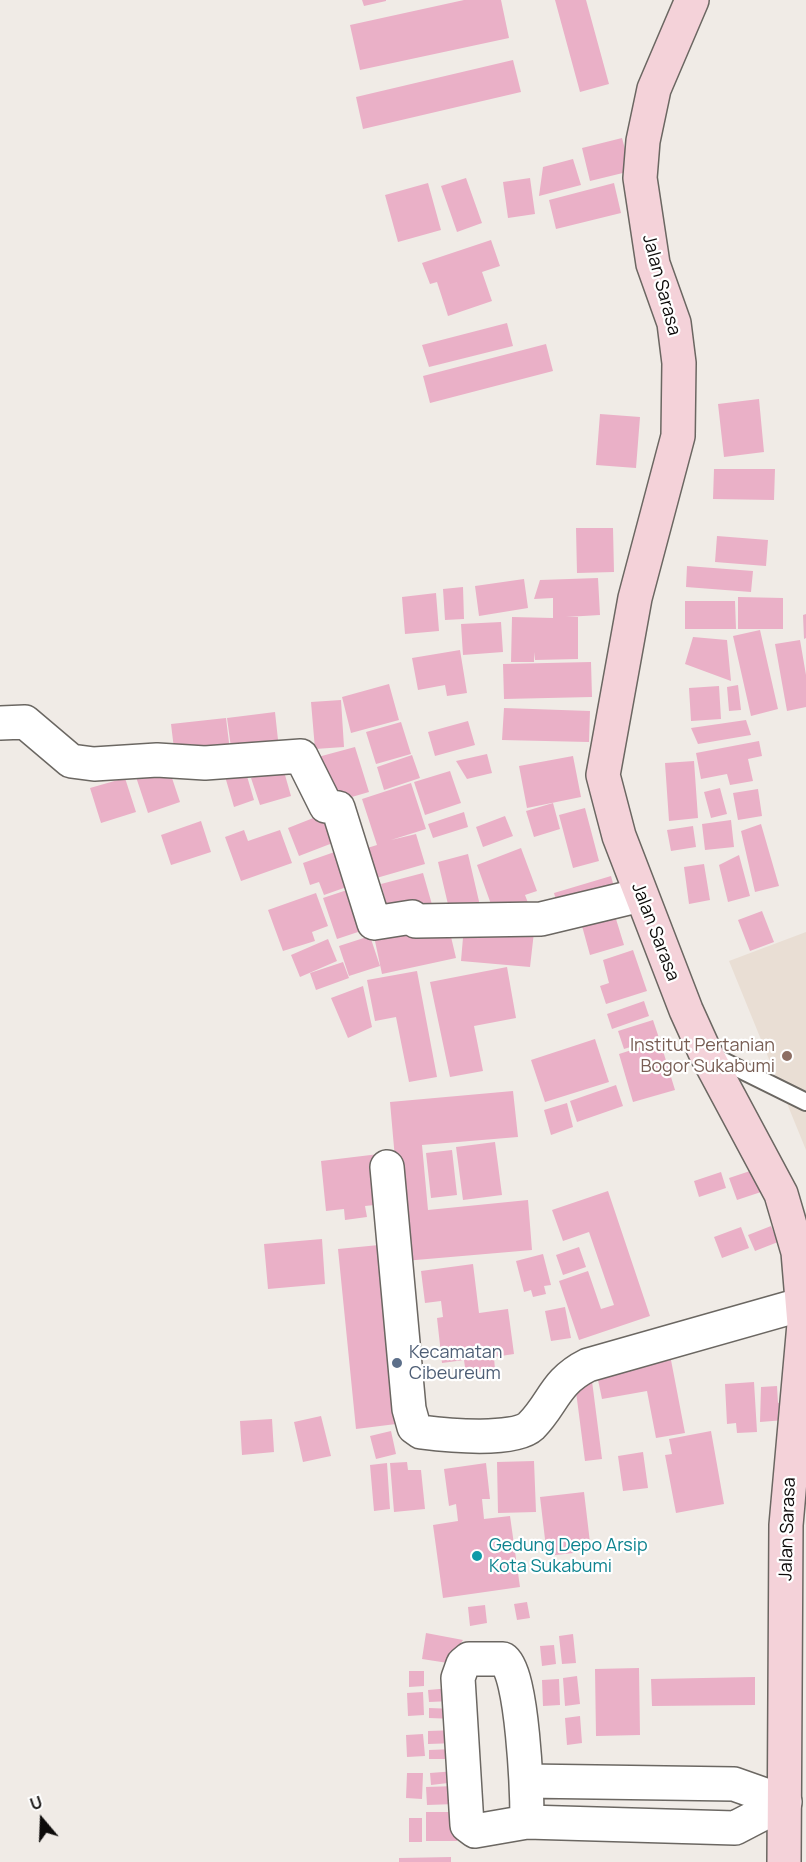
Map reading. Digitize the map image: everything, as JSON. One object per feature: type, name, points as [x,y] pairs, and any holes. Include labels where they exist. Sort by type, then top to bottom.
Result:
[{"type":"street","name":"Jalan Sarasa","points":[[692,0],[654,89],[643,141],[640,178],[653,264],[674,323],[679,363],[678,436],[635,598],[603,775],[619,836],[705,1052],[781,1194],[798,1252],[803,1304],[803,1335],[798,1444],[786,1525],[796,1802],[784,1862]]},
{"type":"street","points":[[0,723],[25,722],[71,761],[94,764],[157,760],[205,764],[301,756],[326,806],[338,808],[374,923],[412,917],[416,921],[542,919],[641,895]]},
{"type":"street","points":[[387,1167],[409,1409],[411,1420],[421,1432],[518,1434],[532,1425],[561,1383],[588,1365],[803,1304]]},
{"type":"street","points":[[527,1822],[526,1780],[519,1707],[511,1665],[503,1659],[469,1659],[463,1664],[459,1678],[467,1825],[475,1831],[527,1822],[735,1828],[796,1802]]},
{"type":"street","points":[[526,1780],[734,1784],[796,1802]]},
{"type":"lane","points":[[705,1052],[806,1102]]},
{"type":"shaded area","name":"Institut Pertanian Bogor Sukabumi","points":[[806,932],[806,1150],[729,961]]},
{"type":"building","points":[[362,0],[386,0],[386,1],[364,6]]},
{"type":"building","points":[[464,0],[501,0],[509,38],[360,70],[350,25]]},
{"type":"building","points":[[555,0],[586,0],[609,84],[580,92]]},
{"type":"building","points":[[513,60],[521,92],[363,129],[356,97]]},
{"type":"building","points":[[622,138],[631,171],[590,181],[582,148]]},
{"type":"building","points":[[573,159],[581,185],[539,196],[543,167]]},
{"type":"building","points":[[466,178],[482,223],[457,232],[441,186]]},
{"type":"building","points":[[530,178],[535,214],[508,218],[503,182]]},
{"type":"building","points":[[428,183],[441,230],[398,242],[385,195]]},
{"type":"building","points":[[614,183],[621,213],[556,229],[549,200]]},
{"type":"building","points":[[491,240],[500,266],[482,272],[492,301],[448,316],[437,282],[430,284],[422,263]]},
{"type":"building","points":[[507,323],[513,346],[429,367],[422,345]]},
{"type":"building","points":[[546,344],[553,371],[430,403],[423,376]]},
{"type":"building","points":[[759,399],[764,452],[724,457],[718,404]]},
{"type":"building","points":[[600,414],[640,417],[636,468],[596,465]]},
{"type":"building","points":[[714,469],[775,469],[774,500],[713,499]]},
{"type":"building","points":[[576,528],[613,528],[614,572],[577,573]]},
{"type":"building","points":[[717,536],[768,540],[766,566],[715,562]]},
{"type":"building","points":[[687,566],[753,571],[751,592],[686,587]]},
{"type":"building","points":[[598,578],[600,615],[566,617],[578,617],[578,659],[535,660],[534,652],[534,662],[511,662],[512,617],[553,618],[553,598],[534,599],[540,580]]},
{"type":"building","points":[[524,579],[528,608],[479,616],[475,586]]},
{"type":"building","points":[[463,587],[464,619],[445,620],[443,589]]},
{"type":"building","points":[[436,593],[439,631],[405,634],[402,597]]},
{"type":"building","points":[[738,597],[783,598],[783,629],[738,629]]},
{"type":"building","points":[[685,601],[735,601],[736,629],[685,629]]},
{"type":"building","points":[[806,614],[806,638],[804,639],[803,615]]},
{"type":"building","points":[[501,622],[503,652],[463,655],[461,624]]},
{"type":"building","points":[[760,630],[778,709],[751,716],[733,636]]},
{"type":"building","points":[[693,637],[727,640],[731,681],[685,664]]},
{"type":"building","points":[[800,640],[806,675],[806,707],[787,711],[775,644]]},
{"type":"building","points":[[460,650],[467,693],[447,696],[445,685],[418,690],[412,658]]},
{"type":"building","points":[[591,662],[592,697],[504,699],[503,664]]},
{"type":"building","points":[[389,684],[399,720],[351,733],[342,697]]},
{"type":"building","points":[[738,685],[741,710],[729,711],[727,687]]},
{"type":"building","points":[[719,686],[721,719],[691,721],[689,688]]},
{"type":"building","points":[[341,700],[344,747],[315,749],[311,702]]},
{"type":"building","points":[[504,708],[590,711],[589,742],[502,740]]},
{"type":"building","points":[[275,712],[279,749],[232,755],[227,718]]},
{"type":"building","points":[[226,718],[230,751],[175,757],[171,724]]},
{"type":"building","points":[[746,720],[751,735],[698,744],[691,728]]},
{"type":"building","points":[[468,721],[475,745],[435,756],[428,732]]},
{"type":"building","points":[[401,722],[411,754],[376,764],[366,732]]},
{"type":"building","points":[[759,741],[762,756],[748,759],[753,781],[730,785],[727,774],[701,779],[696,753]]},
{"type":"building","points":[[355,747],[369,792],[331,803],[318,757]]},
{"type":"building","points":[[487,754],[492,773],[467,779],[456,761]]},
{"type":"building","points":[[412,755],[420,778],[384,790],[377,767]]},
{"type":"building","points":[[573,756],[581,797],[527,808],[519,766]]},
{"type":"building","points":[[694,761],[698,818],[669,821],[665,763]]},
{"type":"building","points":[[168,766],[180,802],[148,813],[136,777]]},
{"type":"building","points":[[244,766],[254,800],[234,807],[224,773]]},
{"type":"building","points":[[283,768],[291,796],[260,805],[251,778]]},
{"type":"building","points":[[450,771],[461,803],[425,815],[414,782]]},
{"type":"building","points":[[125,778],[136,812],[101,823],[90,788]]},
{"type":"building","points":[[411,783],[426,829],[391,840],[416,834],[425,864],[373,879],[364,849],[377,845],[362,799]]},
{"type":"building","points":[[720,788],[727,814],[711,818],[704,792]]},
{"type":"building","points":[[758,789],[762,816],[738,820],[733,793]]},
{"type":"building","points":[[553,803],[560,829],[534,837],[526,811]]},
{"type":"building","points":[[585,808],[599,861],[573,868],[559,815]]},
{"type":"building","points":[[331,811],[343,839],[299,856],[288,828]]},
{"type":"building","points":[[464,812],[468,827],[433,838],[428,824]]},
{"type":"building","points":[[505,816],[513,836],[483,847],[476,827]]},
{"type":"building","points":[[731,820],[734,847],[705,850],[702,824]]},
{"type":"building","points":[[201,821],[211,852],[171,865],[161,835]]},
{"type":"building","points":[[761,824],[779,886],[755,892],[741,831]]},
{"type":"building","points":[[693,826],[696,847],[671,851],[667,830]]},
{"type":"building","points":[[244,830],[248,841],[280,830],[292,863],[241,881],[225,837]]},
{"type":"building","points":[[346,848],[358,883],[324,895],[319,882],[310,885],[303,863]]},
{"type":"building","points":[[521,848],[537,891],[525,895],[530,908],[492,907],[477,865]]},
{"type":"building","points":[[468,854],[481,910],[451,917],[438,862]]},
{"type":"building","points":[[739,855],[750,896],[728,902],[719,865]]},
{"type":"building","points":[[704,864],[710,900],[689,904],[684,867]]},
{"type":"building","points":[[423,873],[433,908],[391,920],[381,884]]},
{"type":"building","points":[[611,876],[617,898],[560,915],[554,893]]},
{"type":"building","points":[[353,888],[367,929],[337,939],[323,898]]},
{"type":"building","points":[[316,893],[328,926],[312,932],[315,941],[283,951],[268,910]]},
{"type":"building","points":[[612,906],[624,945],[590,955],[579,915]]},
{"type":"building","points":[[762,911],[774,942],[750,951],[738,920]]},
{"type":"building","points":[[448,924],[456,958],[382,974],[372,927]]},
{"type":"building","points":[[464,926],[534,932],[530,967],[461,961]]},
{"type":"building","points":[[370,936],[380,966],[349,976],[339,946]]},
{"type":"building","points":[[328,939],[337,961],[300,977],[291,955]]},
{"type":"building","points":[[633,950],[647,991],[606,1004],[600,986],[609,983],[603,960]]},
{"type":"building","points":[[343,962],[349,978],[316,990],[310,973]]},
{"type":"building","points":[[507,967],[516,1018],[474,1026],[483,1071],[450,1077],[430,982]]},
{"type":"building","points":[[417,971],[437,1077],[409,1082],[396,1017],[375,1021],[367,980]]},
{"type":"building","points":[[363,986],[372,1027],[348,1038],[331,998]]},
{"type":"building","points":[[644,1001],[649,1016],[612,1029],[607,1014]]},
{"type":"building","points":[[653,1020],[659,1038],[624,1049],[618,1031]]},
{"type":"building","points":[[595,1039],[609,1082],[545,1102],[531,1060]]},
{"type":"building","points":[[660,1041],[675,1090],[633,1102],[619,1054]]},
{"type":"building","points":[[616,1085],[623,1106],[577,1122],[570,1101]]},
{"type":"building","points":[[513,1091],[518,1137],[422,1145],[428,1210],[528,1200],[532,1250],[404,1261],[390,1102]]},
{"type":"building","points":[[567,1103],[573,1127],[551,1135],[544,1110]]},
{"type":"building","points":[[495,1142],[502,1195],[463,1200],[456,1147]]},
{"type":"building","points":[[452,1150],[457,1195],[431,1198],[426,1153]]},
{"type":"building","points":[[379,1154],[384,1204],[365,1206],[367,1217],[345,1220],[344,1209],[326,1211],[321,1161]]},
{"type":"building","points":[[756,1169],[764,1191],[737,1200],[729,1178]]},
{"type":"building","points":[[721,1172],[726,1188],[699,1197],[694,1181]]},
{"type":"building","points":[[608,1191],[650,1316],[579,1340],[559,1281],[588,1271],[601,1309],[614,1305],[589,1232],[563,1241],[552,1210]]},
{"type":"building","points":[[771,1226],[778,1242],[755,1251],[748,1235]]},
{"type":"building","points":[[741,1227],[749,1248],[722,1258],[714,1237]]},
{"type":"building","points":[[322,1239],[325,1284],[268,1289],[264,1244]]},
{"type":"building","points":[[379,1245],[396,1424],[356,1429],[338,1249]]},
{"type":"building","points":[[579,1247],[586,1267],[563,1275],[556,1255]]},
{"type":"building","points":[[543,1254],[551,1285],[544,1286],[546,1294],[533,1297],[531,1290],[524,1292],[516,1261]]},
{"type":"building","points":[[473,1264],[479,1313],[508,1309],[514,1354],[494,1357],[495,1370],[466,1374],[464,1360],[442,1363],[437,1318],[443,1317],[441,1301],[425,1303],[421,1271]]},
{"type":"building","points":[[565,1307],[571,1338],[551,1341],[545,1311]]},
{"type":"building","points":[[671,1360],[685,1433],[656,1438],[647,1391],[602,1399],[597,1375]]},
{"type":"building","points":[[592,1381],[602,1459],[585,1461],[575,1384]]},
{"type":"building","points":[[754,1382],[757,1432],[737,1433],[736,1423],[727,1424],[725,1384]]},
{"type":"building","points":[[777,1386],[778,1403],[784,1402],[785,1420],[760,1422],[761,1387]]},
{"type":"building","points":[[321,1416],[331,1456],[303,1462],[294,1422]]},
{"type":"building","points":[[272,1419],[274,1452],[242,1455],[240,1421]]},
{"type":"building","points":[[391,1431],[396,1454],[376,1459],[370,1436]]},
{"type":"building","points":[[711,1431],[724,1504],[676,1513],[665,1455],[672,1454],[669,1439]]},
{"type":"building","points":[[643,1452],[648,1488],[623,1491],[618,1456]]},
{"type":"building","points":[[534,1461],[536,1512],[498,1513],[497,1462]]},
{"type":"building","points":[[407,1462],[408,1470],[421,1470],[425,1509],[394,1512],[390,1463]]},
{"type":"building","points":[[387,1463],[390,1509],[374,1511],[370,1465]]},
{"type":"building","name":"Gedung Depo Arsip Kota Sukabumi","points":[[486,1463],[490,1499],[482,1499],[484,1519],[510,1516],[520,1587],[443,1598],[433,1525],[458,1521],[456,1504],[449,1506],[444,1469]]},
{"type":"building","points":[[584,1492],[591,1551],[547,1556],[540,1497]]},
{"type":"building","points":[[527,1602],[530,1618],[517,1620],[514,1604]]},
{"type":"building","points":[[485,1605],[487,1623],[470,1626],[468,1607]]},
{"type":"building","points":[[426,1633],[463,1640],[448,1663],[422,1659]]},
{"type":"building","points":[[573,1634],[576,1663],[562,1664],[559,1636]]},
{"type":"building","points":[[554,1645],[556,1664],[542,1666],[540,1646]]},
{"type":"building","points":[[639,1668],[640,1735],[596,1736],[595,1669]]},
{"type":"building","points":[[409,1671],[424,1671],[424,1686],[409,1687]]},
{"type":"building","points":[[577,1676],[580,1704],[565,1706],[563,1678]]},
{"type":"building","points":[[755,1677],[755,1705],[652,1706],[651,1679]]},
{"type":"building","points":[[559,1679],[560,1705],[543,1706],[542,1680]]},
{"type":"building","points":[[451,1688],[452,1701],[429,1702],[428,1690]]},
{"type":"building","points":[[423,1692],[424,1715],[408,1716],[407,1693]]},
{"type":"building","points":[[429,1708],[455,1709],[455,1719],[429,1718]]},
{"type":"building","points":[[580,1716],[582,1743],[567,1745],[565,1718]]},
{"type":"building","points":[[457,1730],[457,1743],[428,1744],[428,1731]]},
{"type":"building","points":[[423,1734],[425,1756],[407,1757],[406,1735]]},
{"type":"building","points":[[454,1749],[455,1759],[429,1759],[429,1750]]},
{"type":"building","points":[[456,1771],[457,1782],[431,1785],[430,1773]]},
{"type":"building","points":[[407,1773],[423,1773],[422,1799],[406,1798]]},
{"type":"building","points":[[456,1786],[456,1804],[427,1805],[426,1787]]},
{"type":"building","points":[[426,1812],[457,1812],[457,1841],[426,1841]]},
{"type":"building","points":[[409,1818],[422,1818],[422,1842],[409,1842]]},
{"type":"building","points":[[451,1857],[451,1862],[399,1862],[399,1858]]},
{"type":"place","name":"Institut Pertanian Bogor Sukabumi","points":[[787,1056]]},
{"type":"place","name":"Kecamatan Cibeureum","points":[[397,1363]]},
{"type":"place","name":"Gedung Depo Arsip Kota Sukabumi","points":[[477,1556]]}]
